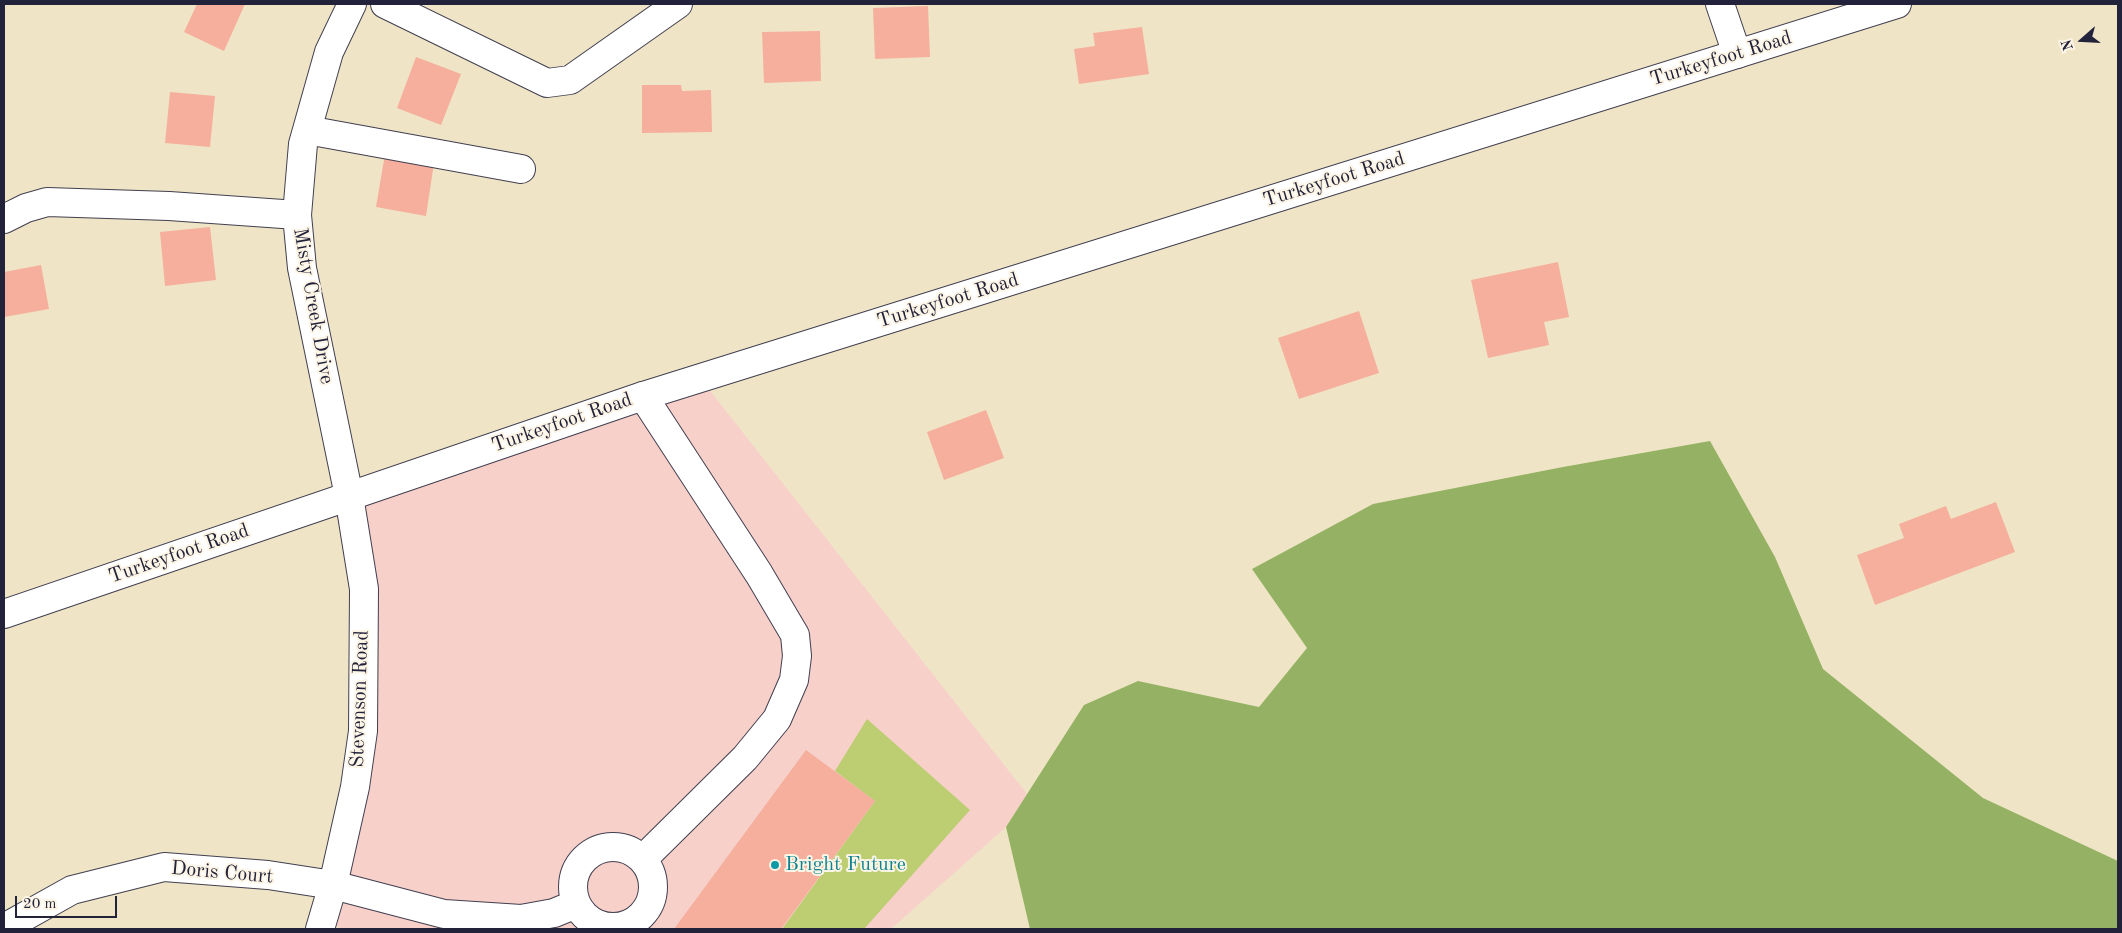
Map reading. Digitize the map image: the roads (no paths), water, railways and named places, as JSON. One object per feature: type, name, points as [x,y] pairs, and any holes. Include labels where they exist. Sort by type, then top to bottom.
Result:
[{"type":"main road","name":"Misty Creek Drive","points":[[348,496],[302,268],[297,215],[303,144],[329,52],[352,4]]},
{"type":"main road","points":[[385,4],[547,83],[570,80],[678,4]]},
{"type":"main road","points":[[1720,4],[1737,54]]},
{"type":"main road","name":"Turkeyfoot Road","points":[[4,614],[644,396],[1898,4]]},
{"type":"main road","points":[[307,130],[521,169]]},
{"type":"main road","points":[[4,219],[26,208],[47,202],[169,206],[297,215]]},
{"type":"main road","points":[[643,859],[745,758],[777,719],[794,680],[798,656],[795,635],[759,574],[644,396]]},
{"type":"main road","name":"Stevenson Road","points":[[320,929],[333,885],[356,787],[363,732],[364,589],[348,496]]},
{"type":"main road","points":[[609,846],[621,846],[633,851],[643,859],[651,871],[654,885],[652,899],[646,911],[636,921],[623,927],[609,928],[596,924],[584,916],[576,904],[573,892],[578,867],[585,857],[596,850],[609,846]]},
{"type":"main road","name":"Doris Court","points":[[4,928],[72,890],[164,866],[268,876],[333,885],[444,914],[521,919],[554,914],[576,904]]},
{"type":"place","name":"Bright Future","points":[[775,865]]}]
